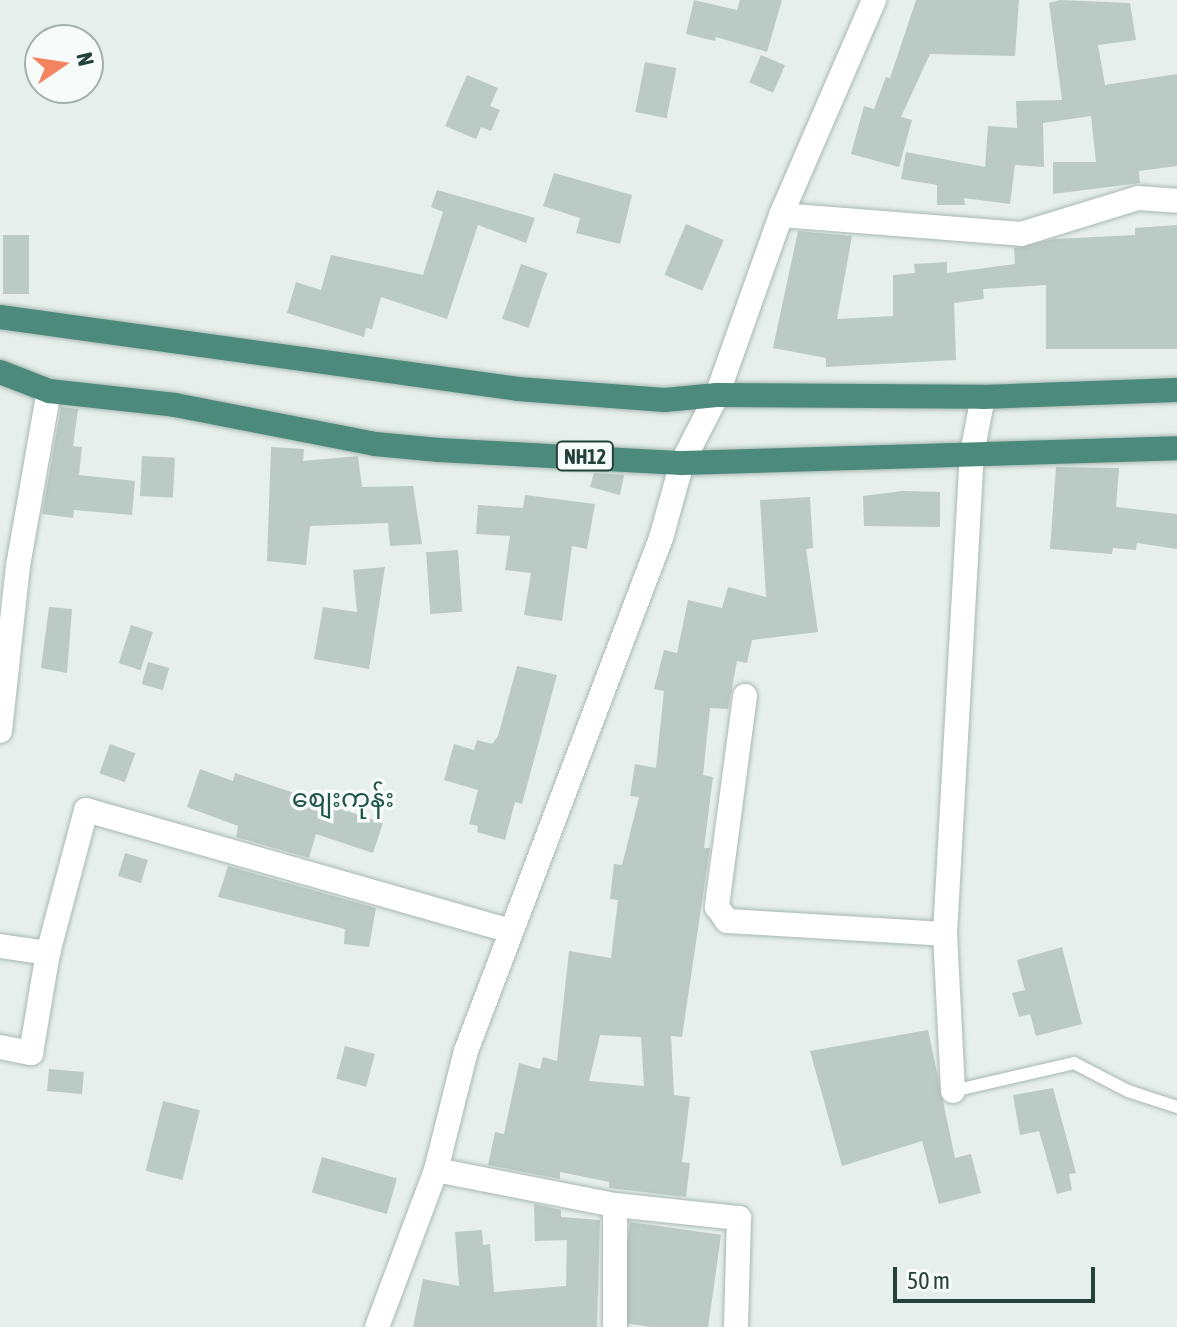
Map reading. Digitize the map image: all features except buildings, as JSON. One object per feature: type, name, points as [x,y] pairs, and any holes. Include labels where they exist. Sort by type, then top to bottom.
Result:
[{"type":"highway","points":[[0,317],[518,389],[665,400],[717,395],[983,397],[1177,390]]},
{"type":"highway","name":"NH12","points":[[0,372],[49,391],[175,405],[375,444],[682,463],[1177,448]]},
{"type":"street","points":[[377,1327],[436,1170],[466,1051],[661,538],[682,463],[717,395],[781,215],[874,0]]},
{"type":"street","points":[[781,215],[1021,234],[1138,198],[1177,201]]},
{"type":"street","points":[[0,731],[18,566],[49,391]]},
{"type":"street","points":[[953,1091],[945,934],[972,453],[983,397]]},
{"type":"street","points":[[745,696],[717,907],[727,921],[945,934]]},
{"type":"street","points":[[0,1047],[31,1053],[48,953],[86,810],[511,931]]},
{"type":"street","points":[[0,946],[48,953]]},
{"type":"street","points":[[436,1170],[615,1205],[739,1218],[736,1327]]},
{"type":"street","points":[[615,1205],[615,1327]]},
{"type":"lane","points":[[953,1091],[1074,1063],[1128,1091],[1177,1107]]},
{"type":"district","name":"စျေးကုန်း","points":[[343,799]]}]
